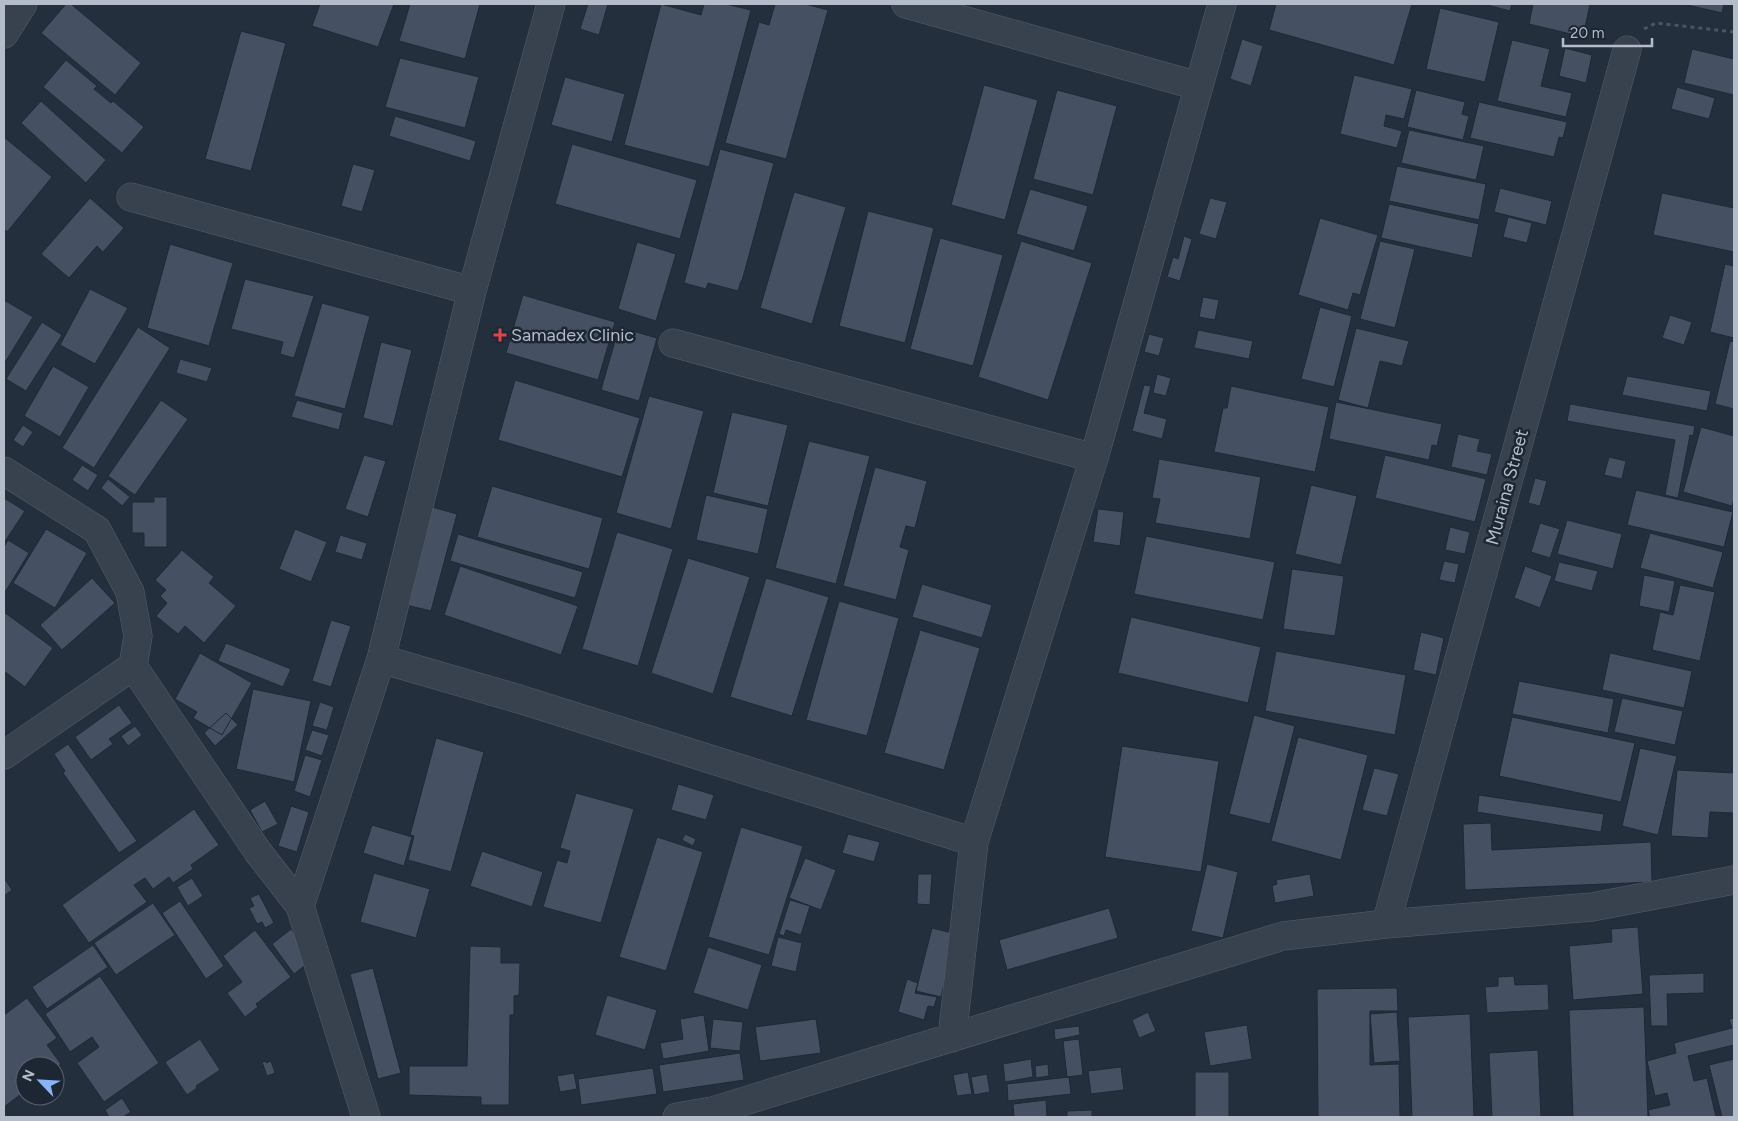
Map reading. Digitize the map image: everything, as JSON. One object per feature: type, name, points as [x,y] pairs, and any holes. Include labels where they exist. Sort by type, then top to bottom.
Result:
[{"type":"street","points":[[4,34],[23,4]]},
{"type":"street","points":[[300,906],[381,659],[472,291],[551,4]]},
{"type":"street","points":[[906,4],[1198,86]]},
{"type":"street","points":[[952,1038],[974,842],[1094,458],[1222,4]]},
{"type":"street","name":"Muraina Street","points":[[1386,924],[1627,50]]},
{"type":"street","points":[[131,197],[472,291]]},
{"type":"street","points":[[673,343],[1094,458]]},
{"type":"street","points":[[4,471],[97,530],[130,592],[138,636],[133,666],[258,852],[300,906],[366,1117]]},
{"type":"street","points":[[381,659],[519,699],[974,842]]},
{"type":"street","points":[[4,755],[133,666]]},
{"type":"street","points":[[677,1117],[712,1111],[1283,936],[1386,924],[1592,907],[1734,880]]},
{"type":"path","points":[[1627,50],[1637,32],[1656,23],[1734,32]]},
{"type":"building","points":[[66,4],[71,4],[141,63],[115,95],[41,33]]},
{"type":"building","points":[[320,4],[394,4],[378,47],[312,26]]},
{"type":"building","points":[[410,4],[480,4],[465,59],[399,41]]},
{"type":"building","points":[[588,4],[608,4],[599,35],[580,29]]},
{"type":"building","points":[[661,4],[701,15],[704,4],[726,4],[751,10],[709,167],[624,145]]},
{"type":"building","points":[[775,4],[805,4],[828,10],[786,159],[725,143],[759,22],[769,25]]},
{"type":"building","points":[[1276,4],[1412,4],[1394,65],[1269,30]]},
{"type":"building","points":[[1483,4],[1512,4],[1510,11]]},
{"type":"building","points":[[1533,4],[1590,4],[1583,37],[1529,24]]},
{"type":"building","points":[[1683,4],[1724,4],[1722,13]]},
{"type":"building","points":[[1440,8],[1499,22],[1485,82],[1426,69]]},
{"type":"building","points":[[241,31],[286,43],[251,171],[205,159]]},
{"type":"building","points":[[1242,39],[1263,46],[1251,86],[1230,79]]},
{"type":"building","points":[[1512,40],[1550,49],[1541,86],[1572,93],[1566,117],[1497,101]]},
{"type":"building","points":[[1565,48],[1592,55],[1586,83],[1559,76]]},
{"type":"building","points":[[1692,49],[1734,59],[1734,95],[1684,83]]},
{"type":"building","points":[[400,58],[479,77],[465,128],[385,107]]},
{"type":"building","points":[[66,60],[97,86],[94,89],[111,103],[113,101],[144,127],[122,153],[43,87]]},
{"type":"building","points":[[1354,75],[1412,89],[1404,119],[1386,115],[1384,126],[1402,131],[1397,148],[1340,134]]},
{"type":"building","points":[[565,77],[625,94],[612,142],[551,125]]},
{"type":"building","points":[[984,85],[1038,100],[1005,220],[951,205]]},
{"type":"building","points":[[1677,87],[1715,98],[1709,119],[1671,109]]},
{"type":"building","points":[[1057,90],[1117,106],[1093,195],[1033,179]]},
{"type":"building","points":[[1416,90],[1465,102],[1462,114],[1469,116],[1463,140],[1407,127]]},
{"type":"building","points":[[41,101],[106,160],[86,183],[21,123]]},
{"type":"building","points":[[1479,102],[1567,122],[1563,138],[1559,137],[1554,157],[1470,138]]},
{"type":"building","points":[[395,116],[476,141],[470,161],[389,136]]},
{"type":"building","points":[[1409,130],[1484,146],[1476,180],[1401,163]]},
{"type":"building","points":[[4,137],[52,177],[7,232],[4,229]]},
{"type":"building","points":[[572,144],[697,180],[680,239],[555,204]]},
{"type":"building","points":[[720,149],[774,163],[738,291],[708,283],[706,289],[684,283]]},
{"type":"building","points":[[353,164],[375,170],[362,212],[341,206]]},
{"type":"building","points":[[1397,166],[1486,184],[1479,220],[1389,201]]},
{"type":"building","points":[[1500,188],[1552,201],[1546,225],[1494,212]]},
{"type":"building","points":[[1030,189],[1088,206],[1074,251],[1016,234]]},
{"type":"building","points":[[794,192],[846,207],[812,324],[760,308]]},
{"type":"building","points":[[1662,193],[1734,208],[1734,252],[1653,235]]},
{"type":"building","points":[[90,198],[124,228],[103,252],[97,246],[69,278],[41,254]]},
{"type":"building","points":[[1210,198],[1227,202],[1216,239],[1199,234]]},
{"type":"building","points":[[1389,204],[1479,224],[1472,258],[1381,238]]},
{"type":"building","points":[[868,211],[934,228],[905,343],[839,326]]},
{"type":"building","points":[[1508,217],[1532,223],[1527,243],[1503,237]]},
{"type":"building","points":[[1320,218],[1378,235],[1360,295],[1353,293],[1348,310],[1298,295]]},
{"type":"building","points":[[1184,236],[1192,239],[1180,281],[1167,277],[1173,257],[1178,259]]},
{"type":"building","points":[[940,238],[1003,255],[973,366],[910,349]]},
{"type":"building","points":[[1021,241],[1092,263],[1048,400],[978,377]]},
{"type":"building","points":[[1380,241],[1415,249],[1395,328],[1360,319]]},
{"type":"building","points":[[637,242],[676,254],[656,321],[618,309]]},
{"type":"building","points":[[170,244],[233,263],[209,346],[147,328]]},
{"type":"building","points":[[1725,264],[1734,266],[1734,338],[1710,332]]},
{"type":"building","points":[[245,279],[314,296],[294,358],[280,354],[283,342],[231,329]]},
{"type":"building","points":[[90,289],[128,308],[95,364],[60,345]]},
{"type":"building","points":[[523,295],[615,322],[598,380],[506,353]]},
{"type":"building","points":[[1203,297],[1219,300],[1215,320],[1199,317]]},
{"type":"building","points":[[4,300],[33,317],[4,364]]},
{"type":"building","points":[[322,303],[370,316],[345,409],[294,396]]},
{"type":"building","points":[[1320,307],[1352,316],[1334,387],[1301,379]]},
{"type":"building","points":[[1670,315],[1692,322],[1684,345],[1662,338]]},
{"type":"building","points":[[42,322],[62,335],[26,391],[6,379]]},
{"type":"building","points":[[138,327],[170,348],[94,468],[62,448]]},
{"type":"building","points":[[619,327],[657,338],[639,401],[601,390]]},
{"type":"building","points":[[1356,328],[1409,341],[1402,366],[1380,361],[1368,408],[1338,400]]},
{"type":"building","points":[[1198,330],[1253,341],[1249,359],[1194,348]]},
{"type":"building","points":[[1149,334],[1164,338],[1159,356],[1144,352]]},
{"type":"building","points":[[1730,341],[1734,342],[1734,409],[1715,404]]},
{"type":"building","points":[[381,342],[412,350],[393,426],[363,418]]},
{"type":"building","points":[[180,359],[212,368],[207,382],[176,373]]},
{"type":"building","points":[[53,366],[89,387],[60,437],[24,416]]},
{"type":"building","points":[[1157,374],[1171,378],[1166,396],[1153,393]]},
{"type":"building","points":[[1627,376],[1711,391],[1707,411],[1622,395]]},
{"type":"building","points":[[515,380],[640,418],[622,477],[498,440]]},
{"type":"building","points":[[1144,385],[1151,386],[1144,413],[1167,419],[1162,439],[1132,431]]},
{"type":"building","points":[[1231,386],[1329,407],[1315,472],[1214,452],[1223,408],[1227,408]]},
{"type":"building","points":[[649,396],[704,411],[671,529],[616,513]]},
{"type":"building","points":[[161,400],[188,419],[135,495],[108,476]]},
{"type":"building","points":[[297,400],[343,413],[339,430],[291,417]]},
{"type":"building","points":[[1336,402],[1442,424],[1437,446],[1432,445],[1429,460],[1329,439]]},
{"type":"building","points":[[1570,404],[1695,426],[1693,436],[1690,435],[1678,498],[1665,495],[1675,440],[1567,421]]},
{"type":"building","points":[[732,412],[788,425],[768,506],[713,493]]},
{"type":"building","points":[[23,425],[33,432],[23,447],[13,440]]},
{"type":"building","points":[[1701,427],[1734,436],[1734,499],[1732,506],[1683,492]]},
{"type":"building","points":[[1458,434],[1480,439],[1477,451],[1492,454],[1487,475],[1451,467]]},
{"type":"building","points":[[809,441],[870,456],[836,584],[775,568]]},
{"type":"building","points":[[364,455],[386,461],[368,517],[345,509]]},
{"type":"building","points":[[1385,455],[1486,479],[1475,522],[1375,498]]},
{"type":"building","points":[[1609,457],[1626,461],[1622,479],[1604,475]]},
{"type":"building","points":[[1159,459],[1261,477],[1250,539],[1155,523],[1160,499],[1152,498]]},
{"type":"building","points":[[82,465],[98,475],[88,491],[72,480]]},
{"type":"building","points":[[875,467],[927,481],[915,528],[906,526],[900,547],[909,550],[896,600],[843,586]]},
{"type":"building","points":[[1535,478],[1547,481],[1540,506],[1528,503]]},
{"type":"building","points":[[108,479],[130,497],[122,506],[101,488]]},
{"type":"building","points":[[1311,485],[1357,496],[1341,565],[1295,554]]},
{"type":"building","points":[[492,486],[603,518],[589,569],[477,537]]},
{"type":"building","points":[[1636,490],[1733,512],[1724,547],[1627,525]]},
{"type":"building","points":[[706,495],[768,509],[758,554],[696,540]]},
{"type":"building","points":[[154,497],[167,497],[167,547],[144,547],[144,533],[132,533],[132,502],[154,502]]},
{"type":"building","points":[[4,498],[25,511],[4,543]]},
{"type":"building","points":[[432,507],[457,514],[431,611],[406,605]]},
{"type":"building","points":[[1098,509],[1124,512],[1120,546],[1093,542]]},
{"type":"building","points":[[1567,520],[1622,534],[1613,569],[1557,554]]},
{"type":"building","points":[[1540,523],[1560,529],[1550,558],[1531,552]]},
{"type":"building","points":[[1450,527],[1470,532],[1465,554],[1445,550]]},
{"type":"building","points":[[46,529],[87,553],[55,608],[13,583]]},
{"type":"building","points":[[295,529],[327,542],[311,582],[279,569]]},
{"type":"building","points":[[617,532],[673,549],[638,666],[582,649]]},
{"type":"building","points":[[1650,533],[1723,552],[1713,588],[1640,568]]},
{"type":"building","points":[[458,534],[583,572],[575,598],[450,561]]},
{"type":"building","points":[[340,535],[367,543],[362,560],[335,552]]},
{"type":"building","points":[[1146,536],[1275,562],[1263,620],[1134,594]]},
{"type":"building","points":[[8,540],[29,553],[4,594],[4,547]]},
{"type":"building","points":[[182,550],[214,577],[209,583],[236,606],[204,643],[185,626],[178,634],[156,616],[167,603],[160,596],[166,590],[155,580]]},
{"type":"building","points":[[688,558],[750,577],[713,694],[651,673]]},
{"type":"building","points":[[1444,561],[1459,564],[1455,583],[1439,580]]},
{"type":"building","points":[[1559,562],[1598,571],[1592,591],[1554,581]]},
{"type":"building","points":[[460,566],[578,606],[561,655],[444,615]]},
{"type":"building","points":[[1525,566],[1552,576],[1540,608],[1514,598]]},
{"type":"building","points":[[1292,569],[1344,576],[1335,636],[1283,629]]},
{"type":"building","points":[[1644,575],[1675,581],[1669,612],[1639,606]]},
{"type":"building","points":[[92,578],[115,603],[62,650],[40,625]]},
{"type":"building","points":[[766,578],[829,597],[792,716],[730,697]]},
{"type":"building","points":[[922,584],[992,605],[982,638],[912,617]]},
{"type":"building","points":[[1680,585],[1715,592],[1700,661],[1652,650],[1660,612],[1673,615]]},
{"type":"building","points":[[839,601],[899,618],[867,736],[806,720]]},
{"type":"building","points":[[4,612],[53,648],[25,687],[4,671]]},
{"type":"building","points":[[1131,617],[1261,647],[1248,703],[1118,673]]},
{"type":"building","points":[[331,620],[351,626],[331,687],[312,681]]},
{"type":"building","points":[[920,630],[980,648],[944,770],[884,753]]},
{"type":"building","points":[[1421,632],[1444,638],[1436,675],[1413,670]]},
{"type":"building","points":[[226,643],[291,669],[283,687],[218,661]]},
{"type":"building","points":[[1276,651],[1406,675],[1395,735],[1265,711]]},
{"type":"building","points":[[200,653],[252,683],[222,735],[193,718],[197,712],[175,699]]},
{"type":"building","points":[[1610,653],[1692,671],[1684,708],[1602,690]]},
{"type":"building","points":[[1519,681],[1614,699],[1608,733],[1512,714]]},
{"type":"building","points":[[253,689],[311,701],[294,782],[236,769]]},
{"type":"building","points":[[1622,698],[1683,711],[1675,745],[1614,732]]},
{"type":"building","points":[[320,702],[334,707],[327,730],[312,726]]},
{"type":"building","points":[[119,705],[132,723],[109,739],[113,744],[91,760],[75,737]]},
{"type":"building","points":[[226,713],[238,725],[215,746],[204,733]]},
{"type":"building","points":[[1254,715],[1295,726],[1270,824],[1229,814]]},
{"type":"building","points":[[1512,717],[1635,743],[1621,802],[1499,776]]},
{"type":"building","points":[[135,726],[142,735],[128,746],[121,736]]},
{"type":"building","points":[[312,730],[329,735],[322,756],[305,750]]},
{"type":"building","points":[[1298,737],[1368,755],[1341,860],[1271,841]]},
{"type":"building","points":[[436,738],[484,752],[451,872],[408,860],[414,836],[410,835]]},
{"type":"building","points":[[68,744],[137,841],[119,853],[63,773],[65,771],[54,754]]},
{"type":"building","points":[[1122,746],[1219,761],[1201,872],[1105,857]]},
{"type":"building","points":[[1640,748],[1677,756],[1658,835],[1622,826]]},
{"type":"building","points":[[305,755],[322,760],[310,797],[294,791]]},
{"type":"building","points":[[1374,768],[1399,774],[1387,816],[1362,810]]},
{"type":"building","points":[[1677,770],[1734,773],[1734,813],[1710,812],[1708,838],[1671,836]]},
{"type":"building","points":[[678,784],[714,795],[706,820],[671,810]]},
{"type":"building","points":[[576,793],[634,809],[601,923],[543,907],[557,860],[567,863],[570,851],[560,848]]},
{"type":"building","points":[[1479,795],[1604,814],[1601,832],[1477,812]]},
{"type":"building","points":[[265,801],[278,824],[262,832],[250,810]]},
{"type":"building","points":[[291,806],[309,812],[297,852],[278,846]]},
{"type":"building","points":[[194,809],[219,845],[191,865],[193,869],[173,883],[169,877],[153,889],[145,878],[134,885],[147,902],[89,943],[62,905]]},
{"type":"building","points":[[1491,823],[1492,850],[1651,842],[1652,882],[1465,890],[1463,824]]},
{"type":"building","points":[[372,825],[412,837],[404,866],[363,853]]},
{"type":"building","points":[[741,827],[803,846],[769,955],[708,937]]},
{"type":"building","points":[[685,834],[696,839],[693,846],[682,840]]},
{"type":"building","points":[[848,834],[880,842],[874,862],[842,853]]},
{"type":"building","points":[[657,837],[703,852],[666,971],[619,957]]},
{"type":"building","points":[[482,851],[543,872],[532,907],[470,886]]},
{"type":"building","points":[[805,858],[836,870],[821,910],[789,898]]},
{"type":"building","points":[[1207,864],[1238,872],[1223,938],[1191,931]]},
{"type":"building","points":[[374,873],[430,889],[416,938],[360,922]]},
{"type":"building","points":[[918,874],[932,874],[930,905],[917,904]]},
{"type":"building","points":[[1310,874],[1314,896],[1275,903],[1272,886],[1277,884],[1276,880]]},
{"type":"building","points":[[4,878],[12,890],[4,896]]},
{"type":"building","points":[[192,878],[203,896],[188,906],[177,887]]},
{"type":"building","points":[[259,894],[274,923],[265,928],[262,922],[257,924],[249,908],[254,906],[250,898]]},
{"type":"building","points":[[790,900],[810,906],[801,935],[786,930],[784,936],[779,934]]},
{"type":"building","points":[[180,901],[224,966],[206,979],[162,913]]},
{"type":"building","points":[[153,903],[175,935],[116,975],[94,943]]},
{"type":"building","points":[[1109,908],[1118,938],[1007,970],[999,940]]},
{"type":"building","points":[[1638,927],[1643,994],[1573,1000],[1569,946],[1612,942],[1611,929]]},
{"type":"building","points":[[932,928],[956,934],[941,997],[916,991]]},
{"type":"building","points":[[291,929],[308,951],[308,963],[294,974],[272,944]]},
{"type":"building","points":[[255,930],[291,977],[256,1004],[258,1007],[245,1017],[227,993],[242,982],[223,956]]},
{"type":"building","points":[[778,937],[802,943],[796,972],[771,966]]},
{"type":"building","points":[[93,945],[108,967],[47,1009],[32,987]]},
{"type":"building","points":[[470,946],[501,947],[501,963],[520,963],[519,995],[514,996],[514,1015],[510,1015],[509,1105],[481,1105],[481,1097],[409,1095],[409,1066],[467,1066]]},
{"type":"building","points":[[708,947],[762,965],[748,1010],[693,993]]},
{"type":"building","points":[[373,968],[401,1073],[378,1079],[350,974]]},
{"type":"building","points":[[1704,973],[1704,993],[1667,994],[1668,1026],[1651,1026],[1649,975]]},
{"type":"building","points":[[100,976],[159,1063],[104,1102],[77,1063],[99,1047],[92,1037],[70,1052],[45,1014]]},
{"type":"building","points":[[1514,976],[1515,985],[1548,984],[1549,1010],[1487,1013],[1485,987],[1498,986],[1498,977]]},
{"type":"building","points":[[907,979],[918,983],[915,993],[937,997],[934,1007],[928,1006],[924,1020],[898,1012]]},
{"type":"building","points":[[1397,988],[1398,1011],[1370,1011],[1370,1065],[1399,1064],[1400,1117],[1318,1117],[1317,989]]},
{"type":"building","points":[[607,995],[657,1010],[645,1050],[595,1035]]},
{"type":"building","points":[[27,998],[57,1038],[47,1045],[55,1056],[15,1056],[15,1099],[4,1107],[4,1015]]},
{"type":"building","points":[[1644,1007],[1648,1117],[1573,1117],[1569,1010]]},
{"type":"building","points":[[1148,1012],[1156,1031],[1139,1038],[1132,1020]]},
{"type":"building","points":[[1397,1012],[1400,1061],[1374,1063],[1370,1014]]},
{"type":"building","points":[[1470,1014],[1474,1117],[1412,1117],[1408,1017]]},
{"type":"building","points":[[704,1015],[709,1051],[663,1059],[660,1043],[683,1039],[680,1019]]},
{"type":"building","points":[[1734,1018],[1734,1045],[1688,1056],[1694,1081],[1707,1078],[1716,1117],[1650,1117],[1648,1110],[1670,1105],[1667,1093],[1655,1096],[1647,1061],[1676,1053],[1674,1043],[1732,1028],[1729,1019]]},
{"type":"building","points":[[713,1019],[743,1022],[740,1051],[710,1048]]},
{"type":"building","points":[[816,1019],[821,1053],[760,1061],[755,1027]]},
{"type":"building","points":[[1247,1025],[1252,1059],[1210,1066],[1204,1032]]},
{"type":"building","points":[[1079,1026],[1080,1035],[1055,1040],[1054,1029]]},
{"type":"building","points":[[200,1039],[220,1070],[196,1086],[197,1088],[187,1095],[165,1062]]},
{"type":"building","points":[[1079,1039],[1083,1075],[1067,1077],[1063,1041]]},
{"type":"building","points":[[1538,1050],[1541,1117],[1492,1117],[1489,1053]]},
{"type":"building","points":[[740,1053],[744,1080],[663,1092],[659,1065]]},
{"type":"building","points":[[1031,1059],[1033,1077],[1005,1082],[1003,1064]]},
{"type":"building","points":[[1734,1059],[1734,1117],[1722,1117],[1709,1065]]},
{"type":"building","points":[[266,1061],[266,1063],[271,1061],[275,1073],[267,1076],[262,1062]]},
{"type":"building","points":[[1048,1064],[1049,1076],[1036,1078],[1035,1066]]},
{"type":"building","points":[[1121,1067],[1124,1090],[1091,1094],[1088,1071]]},
{"type":"building","points":[[653,1068],[657,1094],[581,1105],[578,1079]]},
{"type":"building","points":[[968,1072],[972,1094],[957,1096],[953,1075]]},
{"type":"building","points":[[1195,1072],[1229,1072],[1229,1117],[1195,1117]]},
{"type":"building","points":[[574,1073],[577,1089],[560,1092],[557,1076]]},
{"type":"building","points":[[987,1074],[990,1092],[974,1095],[971,1077]]},
{"type":"building","points":[[1069,1077],[1071,1094],[1008,1101],[1007,1084]]},
{"type":"building","points":[[122,1098],[131,1112],[123,1117],[109,1117],[105,1110]]},
{"type":"building","points":[[1046,1100],[1047,1117],[1014,1117],[1013,1104]]},
{"type":"building","points":[[1092,1110],[1092,1117],[1067,1117],[1067,1111]]},
{"type":"place","name":"Samadex Clinic","points":[[500,335]]}]
